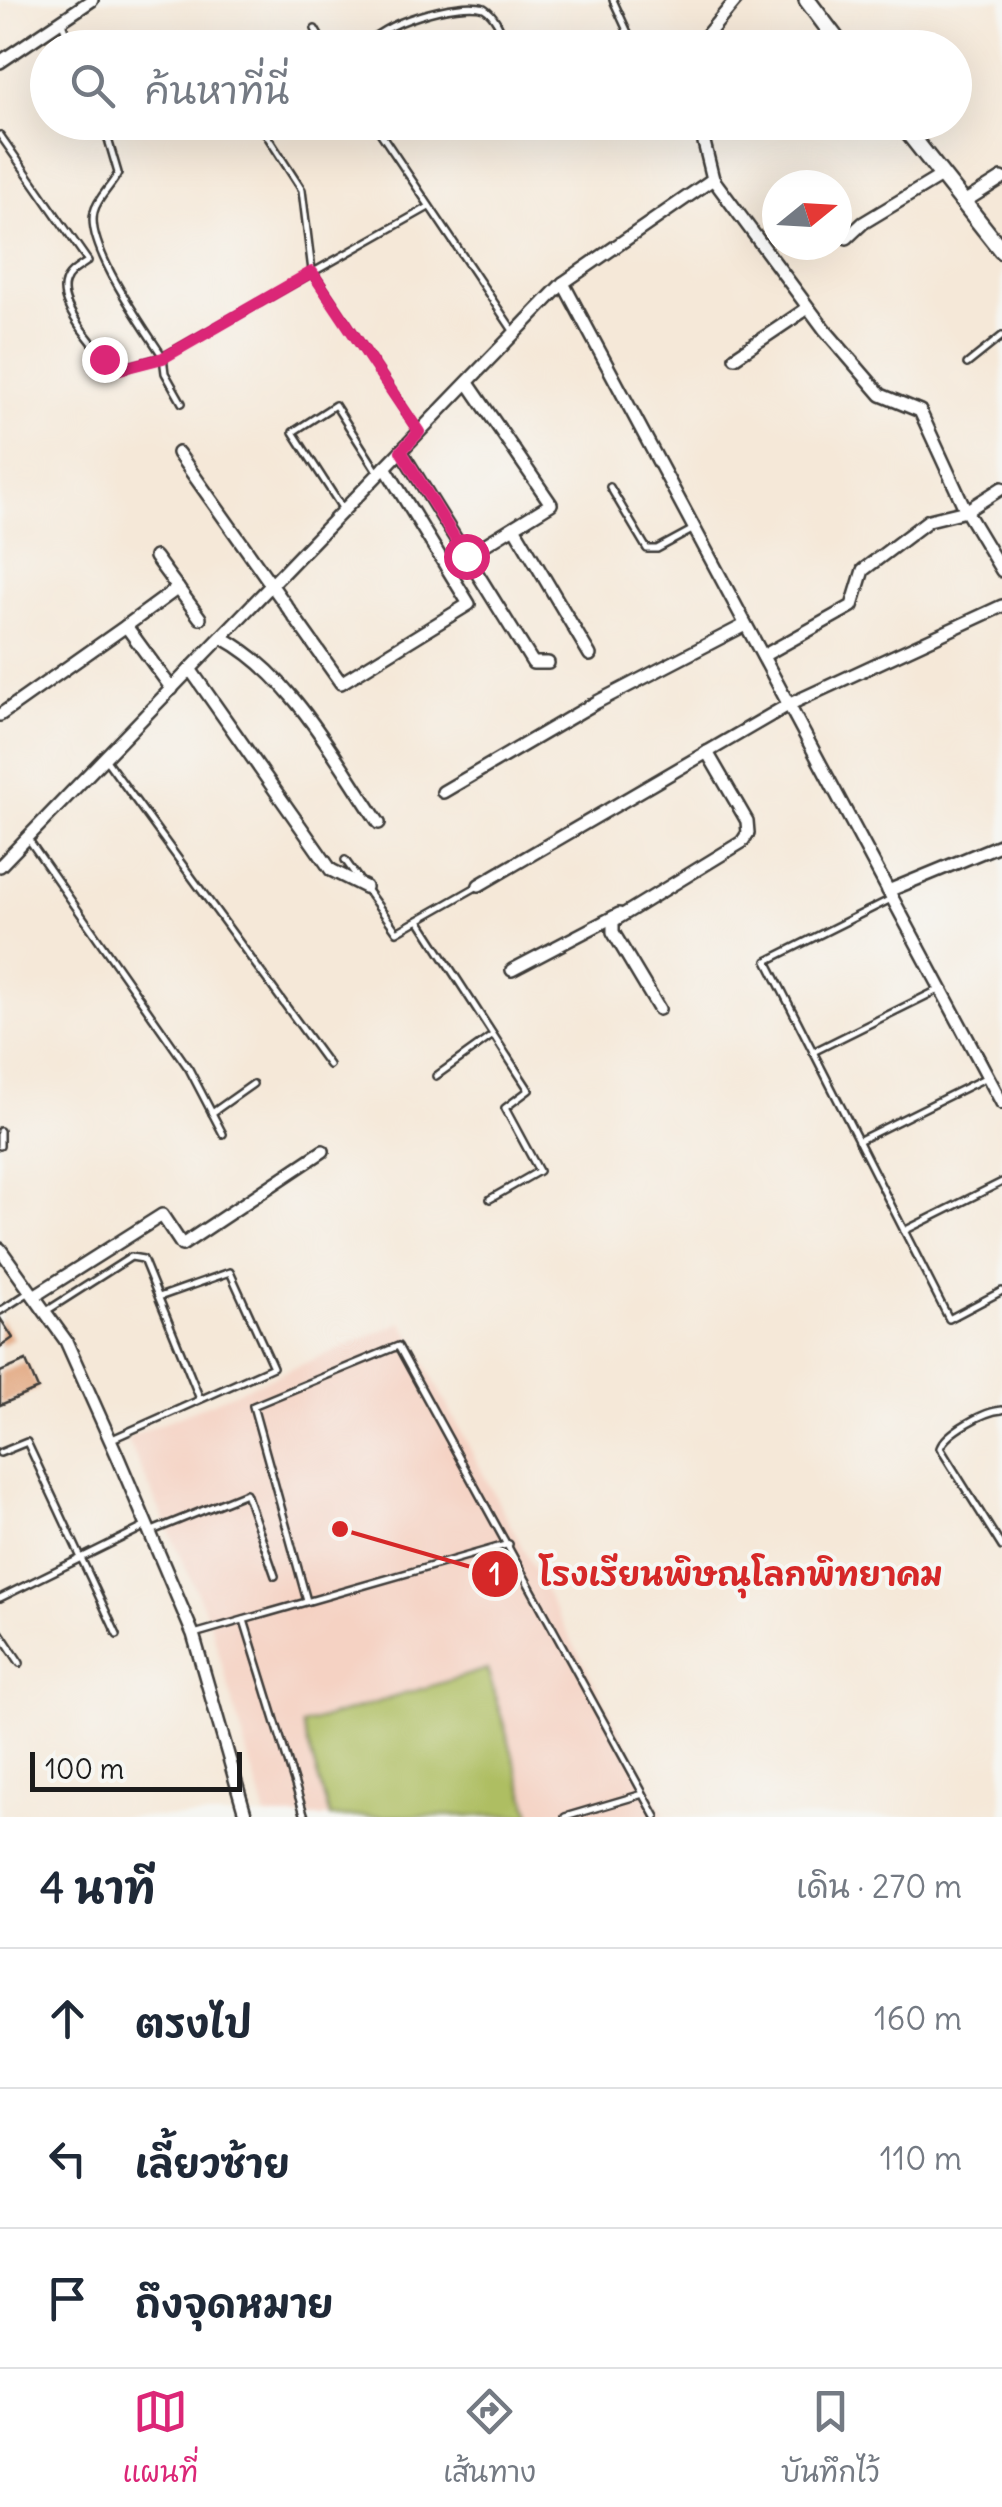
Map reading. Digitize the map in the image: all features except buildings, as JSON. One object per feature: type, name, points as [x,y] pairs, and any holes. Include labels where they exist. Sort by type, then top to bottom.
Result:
[{"type":"main road","points":[[807,0],[830,30]]},
{"type":"main road","points":[[914,140],[1002,251]]},
{"type":"street","points":[[51,30],[92,0]]},
{"type":"street","points":[[711,30],[736,0]]},
{"type":"street","points":[[0,62],[30,43]]},
{"type":"street","points":[[704,140],[713,178],[808,308],[881,395],[920,411],[966,512],[1002,572]]},
{"type":"street","points":[[852,233],[863,222],[941,176]]},
{"type":"street","points":[[0,866],[562,284],[713,178]]},
{"type":"street","points":[[964,202],[1002,178]]},
{"type":"street","points":[[562,284],[1001,1098]]},
{"type":"street","points":[[735,358],[808,308]]},
{"type":"street","points":[[447,568],[551,504],[468,383]]},
{"type":"street","points":[[401,451],[533,662],[548,663]]},
{"type":"street","points":[[178,453],[340,683],[468,604],[382,471]]},
{"type":"street","points":[[763,656],[852,606],[864,570],[920,526],[966,512],[1002,488]]},
{"type":"street","points":[[514,527],[590,655]]},
{"type":"street","points":[[154,557],[200,618]]},
{"type":"street","points":[[0,716],[178,588]]},
{"type":"street","points":[[479,885],[788,705],[1002,606]]},
{"type":"street","points":[[443,792],[598,702],[745,625]]},
{"type":"street","points":[[126,626],[172,688]]},
{"type":"street","points":[[223,638],[262,664],[296,704],[379,824]]},
{"type":"street","points":[[190,669],[331,870],[364,887]]},
{"type":"street","points":[[512,970],[619,914],[742,842],[748,833],[747,820],[707,752]]},
{"type":"street","points":[[890,895],[1002,844]]},
{"type":"street","points":[[619,914],[614,932],[659,1008]]},
{"type":"street","points":[[32,1294],[162,1215],[182,1245],[324,1151]]},
{"type":"street","points":[[0,1249],[66,1341],[110,1440],[193,1634],[246,1817]]},
{"type":"lane","points":[[613,0],[627,30]]},
{"type":"lane","points":[[386,30],[427,10],[462,2],[480,5],[492,14],[500,30]]},
{"type":"lane","points":[[62,23],[65,30]]},
{"type":"lane","points":[[0,135],[88,260],[63,286],[66,304],[104,359],[120,369],[163,358],[428,208]]},
{"type":"lane","points":[[108,140],[118,173],[96,204],[94,231],[116,281],[163,358],[165,374],[182,402]]},
{"type":"lane","points":[[270,140],[302,190],[308,211],[306,245],[312,272],[419,432]]},
{"type":"lane","points":[[385,140],[514,333]]},
{"type":"lane","points":[[967,364],[1002,336]]},
{"type":"lane","points":[[343,511],[292,432],[335,405],[382,471]]},
{"type":"lane","points":[[610,487],[647,549],[657,549],[694,529]]},
{"type":"lane","points":[[105,757],[329,1065]]},
{"type":"lane","points":[[28,838],[189,1069],[223,1134]]},
{"type":"lane","points":[[345,860],[397,932],[479,885]]},
{"type":"lane","points":[[890,895],[766,962],[949,1318],[1002,1292]]},
{"type":"lane","points":[[419,920],[529,1090],[505,1108],[539,1172],[490,1198]]},
{"type":"lane","points":[[812,1052],[940,988]]},
{"type":"lane","points":[[436,1076],[494,1035]]},
{"type":"lane","points":[[858,1141],[988,1077]]},
{"type":"lane","points":[[212,1113],[253,1084]]},
{"type":"lane","points":[[0,1130],[0,1146]]},
{"type":"lane","points":[[904,1230],[1002,1182]]},
{"type":"lane","points":[[45,1312],[136,1257],[144,1259],[200,1399]]},
{"type":"lane","points":[[110,1440],[274,1367],[230,1272],[160,1297]]},
{"type":"lane","points":[[0,1311],[32,1294]]},
{"type":"lane","points":[[306,1601],[253,1406],[398,1346],[656,1817]]},
{"type":"lane","points":[[1002,1410],[990,1412],[944,1440],[940,1448],[1002,1548]]},
{"type":"lane","points":[[0,1454],[27,1442],[117,1635]]},
{"type":"lane","points":[[0,1598],[148,1529],[246,1494],[275,1576]]},
{"type":"lane","points":[[193,1634],[509,1544]]},
{"type":"lane","points":[[244,1620],[305,1817]]},
{"type":"lane","points":[[0,1634],[20,1663]]},
{"type":"lane","points":[[565,1817],[643,1794]]},
{"type":"shaded area","points":[[403,1322],[665,1817],[266,1817],[209,1619],[127,1438]]},
{"type":"green space","points":[[487,1669],[531,1815],[330,1817],[302,1725]]},
{"type":"place","name":"โรงเรียนพิษณุโลกพิทยาคม","points":[[340,1529]]},
{"type":"route","points":[[104,359],[120,369],[163,358],[182,342],[312,272],[419,432],[401,451],[466,556]]}]
